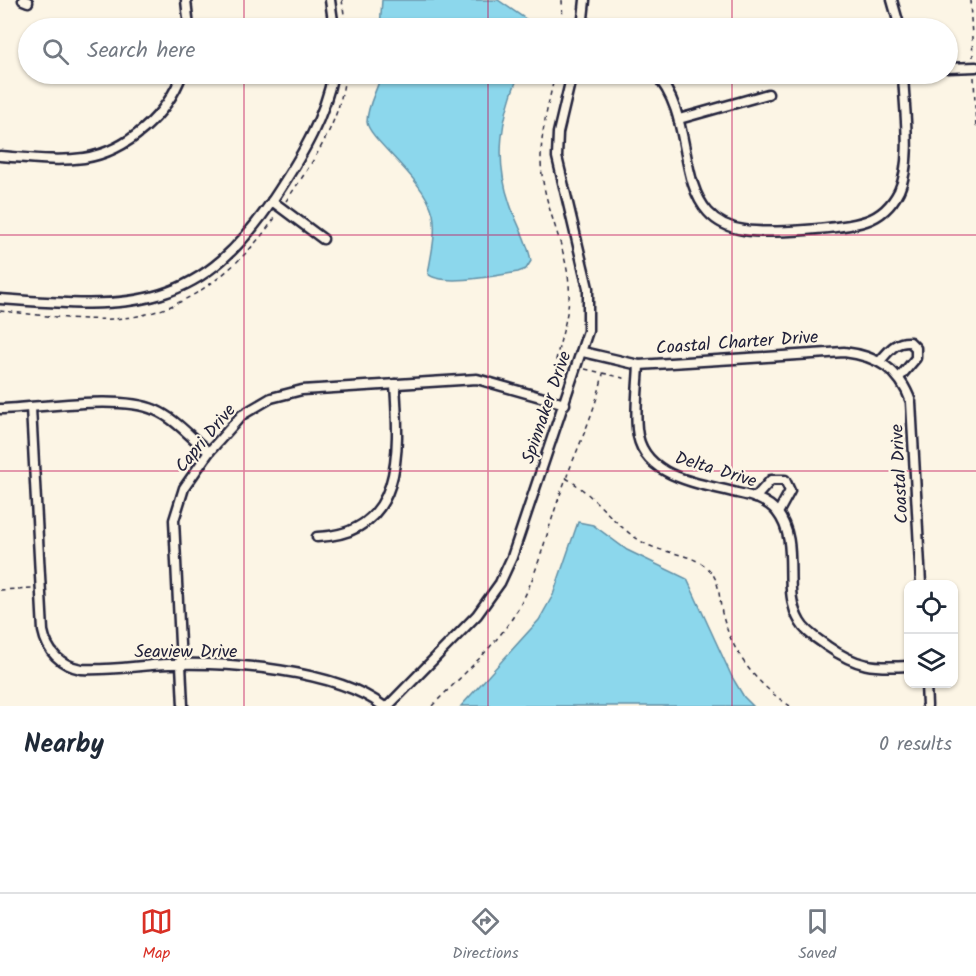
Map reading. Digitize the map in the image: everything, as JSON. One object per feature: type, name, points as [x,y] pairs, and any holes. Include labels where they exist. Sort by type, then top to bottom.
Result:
[{"type":"street","points":[[186,0],[188,18]]},
{"type":"street","points":[[330,0],[333,18]]},
{"type":"street","points":[[583,18],[585,0]]},
{"type":"street","points":[[892,0],[897,18]]},
{"type":"street","points":[[958,66],[975,62]]},
{"type":"street","points":[[0,156],[61,160],[85,158],[104,152],[126,141],[149,124],[165,106],[177,84]]},
{"type":"street","points":[[0,298],[98,305],[140,301],[171,291],[204,273],[234,250],[272,201],[314,134],[330,84]]},
{"type":"street","name":"Spinnaker Drive","points":[[386,706],[477,615],[500,583],[512,557],[583,352],[590,311],[588,288],[561,182],[557,157],[558,133],[570,84]]},
{"type":"street","points":[[663,84],[671,95],[679,119],[695,189],[707,211],[717,220],[745,230],[851,225],[883,212],[898,192],[904,177],[906,162],[903,84]]},
{"type":"street","points":[[679,119],[768,94]]},
{"type":"street","points":[[272,201],[323,239]]},
{"type":"street","points":[[880,361],[893,346],[903,341],[910,342],[916,348],[916,358],[899,378]]},
{"type":"street","name":"Coastal Charter Drive","points":[[583,352],[639,365],[844,352],[865,355],[880,361],[890,369]]},
{"type":"street","name":"Delta Drive","points":[[639,365],[636,429],[645,452],[654,463],[676,478],[755,498],[767,503],[778,513]]},
{"type":"street","name":"Coastal Drive","points":[[890,369],[906,388],[913,416],[921,580]]},
{"type":"street","name":"Capri Drive","points":[[183,706],[174,520],[184,488],[209,452],[242,415],[271,398],[302,390],[477,379],[565,404]]},
{"type":"street","points":[[317,537],[331,537],[361,526],[372,516],[388,492],[399,452],[395,384]]},
{"type":"street","points":[[0,409],[125,403],[156,410],[175,422],[209,452]]},
{"type":"street","name":"Seaview Drive","points":[[31,408],[40,588],[45,639],[56,657],[68,665],[86,669],[180,664],[235,666],[322,678],[353,688],[386,706]]},
{"type":"street","points":[[755,498],[771,480],[785,480],[790,491],[778,513],[788,532],[795,610],[807,632],[854,663],[879,668],[904,666]]},
{"type":"street","points":[[926,688],[927,706]]},
{"type":"path","points":[[342,0],[345,18]]},
{"type":"path","points":[[562,0],[563,18]]},
{"type":"path","points":[[970,0],[975,62]]},
{"type":"path","points":[[974,78],[976,130]]},
{"type":"path","points":[[287,201],[325,141],[336,115],[343,84]]},
{"type":"path","points":[[553,84],[543,128],[541,161],[547,199],[569,283],[569,302],[556,360],[571,364]]},
{"type":"path","points":[[584,369],[628,379]]},
{"type":"path","points":[[432,706],[497,638],[515,614],[530,580],[566,478],[596,408],[603,374]]},
{"type":"path","points":[[566,478],[587,492],[621,526],[646,544],[687,557],[708,569],[718,585],[725,623],[739,656],[761,684],[790,706]]},
{"type":"path","points":[[0,590],[40,588]]},
{"type":"water","points":[[382,0],[498,0],[524,18],[381,18]]},
{"type":"water","points":[[378,84],[515,84],[504,122],[501,154],[505,187],[531,261],[526,269],[458,280],[435,278],[428,274],[433,244],[433,214],[419,187],[370,129],[367,122],[369,109]]},
{"type":"water","points":[[578,522],[593,525],[627,550],[687,579],[732,677],[744,697],[753,706],[461,706],[539,620],[553,595]]}]
